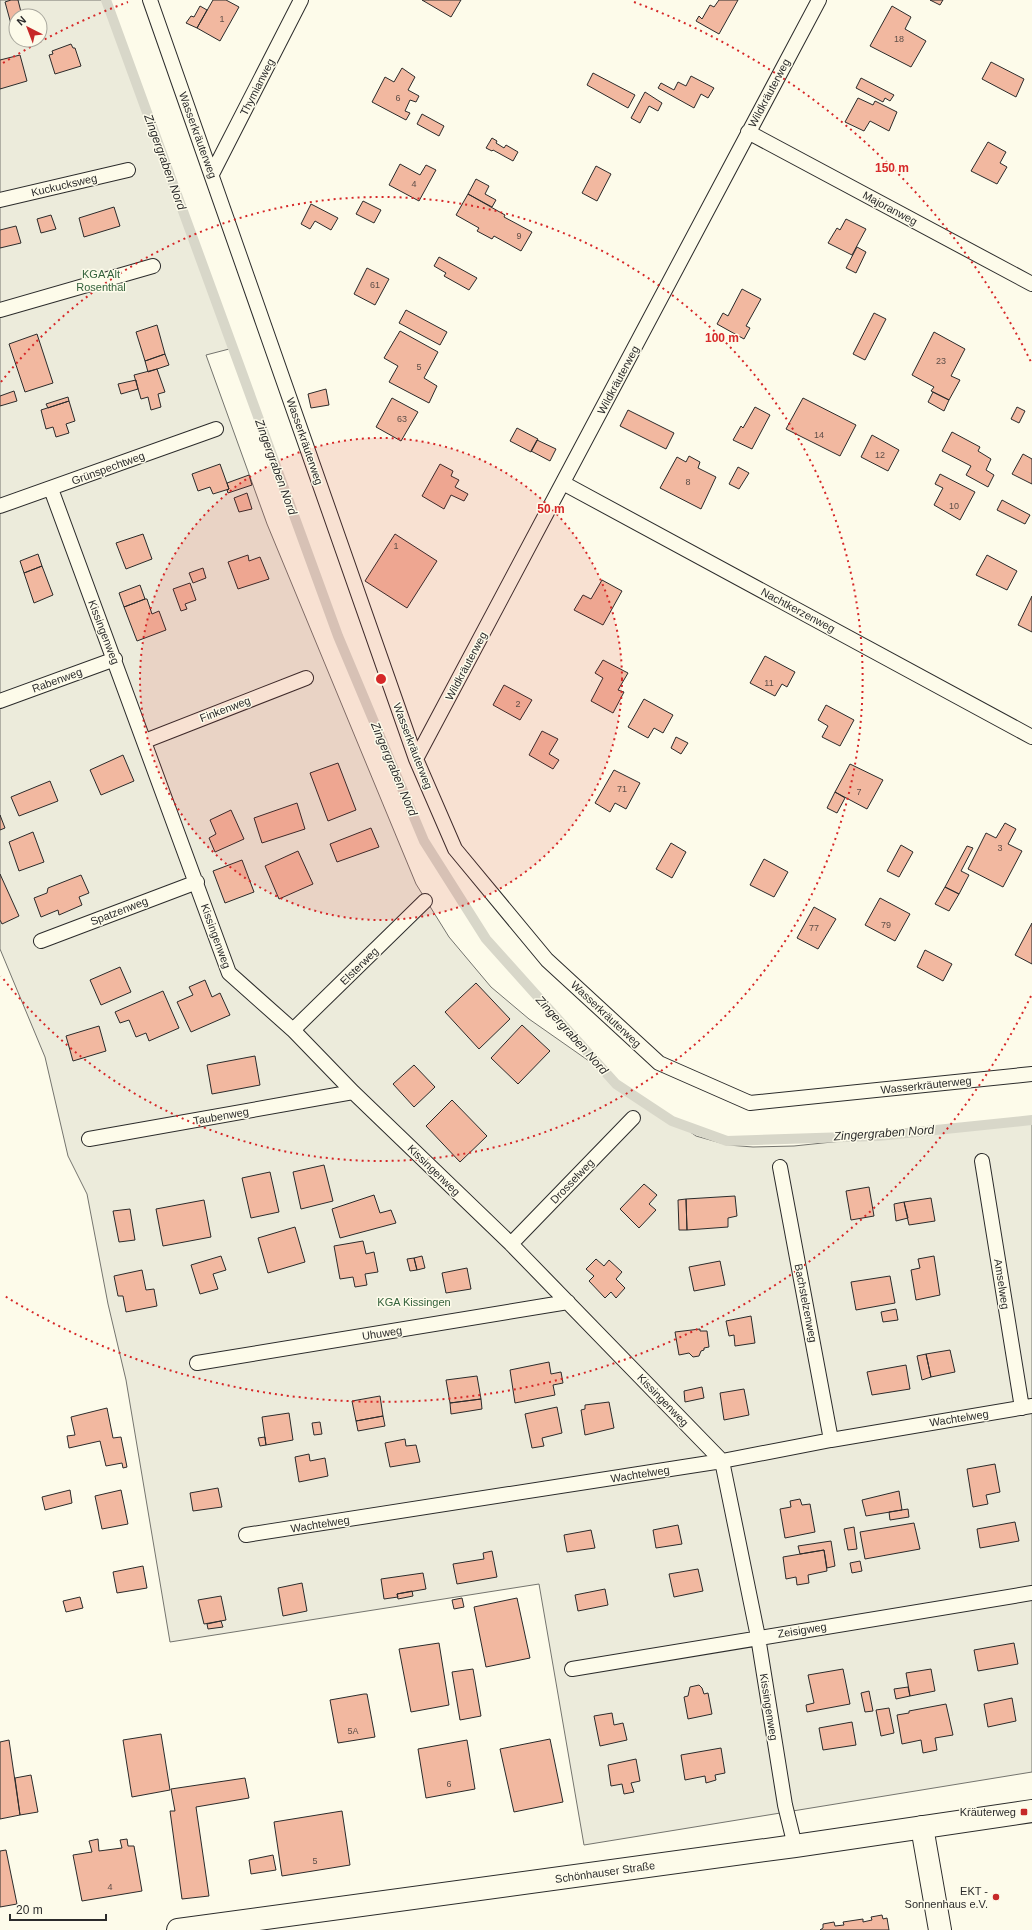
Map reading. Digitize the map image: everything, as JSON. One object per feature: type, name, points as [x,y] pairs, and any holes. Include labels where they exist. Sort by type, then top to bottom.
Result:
[{"type":"street","name":"Schönhauser Straße","points":[[178,1930],[795,1846],[1032,1811]]},
{"type":"street","points":[[922,1827],[940,1930]]},
{"type":"lane","name":"Wasserkräuterweg","points":[[150,0],[416,759],[454,849],[547,960],[659,1063],[750,1103],[1032,1074]]},
{"type":"lane","name":"Thymianweg","points":[[212,174],[301,0]]},
{"type":"lane","name":"Wildkräuterweg","points":[[416,759],[819,0]]},
{"type":"lane","name":"Majoranweg","points":[[748,132],[1032,284]]},
{"type":"lane","name":"Kuckucksweg","points":[[0,200],[128,170]]},
{"type":"lane","points":[[0,310],[153,266]]},
{"type":"lane","name":"Grünspechtweg","points":[[0,506],[216,429]]},
{"type":"lane","name":"Nachtkerzenweg","points":[[563,483],[1032,738]]},
{"type":"lane","name":"Kissingenweg","points":[[50,489],[115,659],[229,973],[293,1030],[353,1092],[511,1244],[722,1461],[758,1637],[785,1805],[795,1846]]},
{"type":"lane","name":"Rabenweg","points":[[0,702],[115,659]]},
{"type":"lane","name":"Finkenweg","points":[[145,741],[306,678]]},
{"type":"lane","name":"Spatzenweg","points":[[41,941],[197,882]]},
{"type":"lane","name":"Elsterweg","points":[[293,1030],[425,901]]},
{"type":"lane","name":"Taubenweg","points":[[89,1139],[353,1092]]},
{"type":"lane","name":"Drosselweg","points":[[511,1244],[633,1118]]},
{"type":"lane","name":"Amselweg","points":[[982,1161],[1027,1407]]},
{"type":"lane","name":"Bachstelzenweg","points":[[780,1167],[831,1440]]},
{"type":"lane","name":"Uhuweg","points":[[197,1363],[568,1302]]},
{"type":"lane","name":"Wachtelweg","points":[[246,1535],[722,1461],[831,1440],[1027,1407]]},
{"type":"lane","name":"Zeisigweg","points":[[572,1669],[758,1637],[1032,1593]]},
{"type":"green space","name":"KGA Kissingen","points":[[0,0],[106,0],[233,348],[206,355],[267,524],[416,884],[449,937],[491,987],[529,1019],[696,1136],[728,1145],[753,1147],[794,1146],[1032,1121],[1032,1772],[584,1845],[539,1584],[170,1642],[126,1380],[108,1304],[87,1194],[68,1156],[45,1057],[0,949]]},
{"type":"building","points":[[18,0],[20,8],[8,8],[8,13],[5,2]]},
{"type":"building","points":[[213,0],[226,0],[239,7],[220,41],[197,28]]},
{"type":"building","points":[[422,0],[461,0],[451,17]]},
{"type":"building","points":[[719,0],[738,0],[719,34],[696,21],[699,16],[702,19],[710,5],[714,7]]},
{"type":"building","points":[[930,0],[943,0],[940,5]]},
{"type":"building","points":[[200,6],[207,10],[197,28],[186,23],[191,16],[194,17]]},
{"type":"building","points":[[892,6],[911,17],[905,29],[926,41],[911,67],[870,46]]},
{"type":"building","points":[[71,44],[73,48],[75,48],[81,66],[55,74],[49,55],[53,54],[52,51]]},
{"type":"building","points":[[20,55],[27,81],[0,89],[0,60]]},
{"type":"building","points":[[991,62],[1024,79],[1016,97],[982,79]]},
{"type":"building","points":[[402,68],[415,77],[408,90],[419,96],[416,102],[410,100],[405,111],[410,113],[406,120],[372,102],[385,77],[394,82]]},
{"type":"building","points":[[593,73],[635,95],[628,108],[587,85]]},
{"type":"building","points":[[691,76],[714,88],[708,98],[701,94],[694,108],[658,88],[661,83],[674,90],[678,82],[686,86]]},
{"type":"building","points":[[861,78],[894,95],[890,101],[885,98],[883,102],[856,88]]},
{"type":"building","points":[[645,92],[662,103],[658,111],[649,106],[640,123],[631,118]]},
{"type":"building","points":[[858,98],[873,105],[875,101],[897,112],[889,131],[870,121],[864,131],[845,122]]},
{"type":"building","points":[[422,114],[444,126],[439,136],[417,124]]},
{"type":"building","points":[[492,138],[497,141],[496,143],[504,148],[506,145],[518,152],[513,161],[493,150],[492,151],[486,148]]},
{"type":"building","points":[[988,142],[1006,152],[1000,163],[1007,167],[997,184],[971,171]]},
{"type":"building","points":[[400,164],[420,175],[426,165],[436,170],[419,201],[389,185]]},
{"type":"building","points":[[596,166],[611,174],[597,201],[582,193]]},
{"type":"building","points":[[476,179],[489,186],[485,194],[496,200],[492,207],[468,194]]},
{"type":"building","points":[[468,194],[505,215],[504,217],[532,232],[521,251],[494,236],[492,239],[477,231],[479,228],[456,215]]},
{"type":"building","points":[[363,201],[381,210],[374,223],[356,214]]},
{"type":"building","points":[[311,204],[338,218],[331,230],[315,221],[310,229],[301,224]]},
{"type":"building","points":[[114,207],[120,226],[84,237],[79,218]]},
{"type":"building","points":[[51,215],[56,229],[41,233],[37,219]]},
{"type":"building","points":[[846,219],[866,229],[852,255],[828,243],[837,228],[840,230]]},
{"type":"building","points":[[16,226],[21,243],[0,248],[0,230]]},
{"type":"building","points":[[857,247],[866,252],[856,273],[846,268]]},
{"type":"building","points":[[439,257],[477,278],[469,290],[444,276],[446,273],[434,266]]},
{"type":"building","points":[[367,268],[389,279],[375,305],[354,294]]},
{"type":"building","points":[[742,289],[761,299],[746,326],[750,328],[744,339],[717,324],[723,313],[728,316]]},
{"type":"building","points":[[406,310],[447,332],[440,345],[399,323]]},
{"type":"building","points":[[874,313],[886,319],[865,360],[853,354]]},
{"type":"building","points":[[157,325],[165,354],[145,361],[136,332]]},
{"type":"building","points":[[400,331],[438,352],[424,378],[437,386],[429,403],[389,382],[398,366],[384,358]]},
{"type":"building","points":[[934,332],[965,349],[951,376],[960,380],[949,400],[931,391],[934,387],[912,375]]},
{"type":"building","points":[[37,334],[53,383],[25,392],[9,344]]},
{"type":"building","points":[[165,354],[169,365],[148,372],[145,361]]},
{"type":"building","points":[[157,369],[165,392],[158,394],[161,407],[151,410],[148,397],[141,399],[134,375]]},
{"type":"building","points":[[136,380],[138,389],[121,394],[118,384]]},
{"type":"building","points":[[326,389],[329,405],[311,408],[308,394]]},
{"type":"building","points":[[14,391],[17,401],[0,406],[0,396]]},
{"type":"building","points":[[933,392],[949,400],[944,411],[928,402]]},
{"type":"building","points":[[68,397],[69,401],[48,408],[46,404]]},
{"type":"building","points":[[392,398],[418,412],[401,441],[376,427]]},
{"type":"building","points":[[803,398],[856,425],[840,456],[786,429]]},
{"type":"building","points":[[69,401],[75,421],[66,424],[69,433],[56,437],[53,427],[46,429],[41,410]]},
{"type":"building","points":[[755,407],[770,415],[752,449],[733,440],[741,426],[743,428]]},
{"type":"building","points":[[1017,407],[1025,411],[1019,423],[1011,419]]},
{"type":"building","points":[[628,410],[674,433],[666,449],[620,426]]},
{"type":"building","points":[[517,428],[538,439],[531,452],[510,441]]},
{"type":"building","points":[[952,432],[980,447],[978,451],[991,459],[986,470],[994,475],[988,487],[966,475],[971,466],[942,451]]},
{"type":"building","points":[[872,435],[899,450],[888,471],[861,457]]},
{"type":"building","points":[[537,440],[556,449],[550,461],[531,451]]},
{"type":"building","points":[[1023,454],[1032,459],[1032,484],[1012,474]]},
{"type":"building","points":[[689,456],[700,462],[698,468],[716,477],[701,509],[660,488],[677,457],[686,462]]},
{"type":"building","points":[[220,464],[229,489],[213,494],[210,487],[198,491],[192,474]]},
{"type":"building","points":[[440,464],[453,471],[451,476],[459,480],[455,487],[468,494],[464,501],[451,495],[444,509],[422,496]]},
{"type":"building","points":[[738,467],[749,473],[739,489],[729,484]]},
{"type":"building","points":[[940,474],[975,492],[960,520],[934,505],[943,488],[935,484]]},
{"type":"building","points":[[249,475],[252,485],[228,493],[227,490],[229,489],[227,483]]},
{"type":"building","points":[[247,493],[252,509],[239,512],[234,498]]},
{"type":"building","points":[[1002,500],[1030,515],[1025,524],[997,510]]},
{"type":"building","points":[[143,534],[152,559],[126,569],[116,543]]},
{"type":"building","points":[[395,534],[437,561],[407,608],[365,581]]},
{"type":"building","points":[[38,554],[42,566],[24,573],[20,561]]},
{"type":"building","points":[[248,555],[249,561],[260,557],[269,579],[238,589],[228,562]]},
{"type":"building","points":[[987,555],[1017,571],[1007,590],[976,575]]},
{"type":"building","points":[[42,566],[53,595],[34,603],[24,573]]},
{"type":"building","points":[[203,568],[206,578],[193,583],[189,573]]},
{"type":"building","points":[[602,580],[622,591],[603,625],[574,610],[583,595],[591,599]]},
{"type":"building","points":[[190,583],[196,600],[185,604],[187,609],[181,611],[173,589]]},
{"type":"building","points":[[140,585],[145,599],[124,607],[119,593]]},
{"type":"building","points":[[1032,596],[1032,632],[1018,625]]},
{"type":"building","points":[[147,599],[152,614],[159,611],[166,630],[137,641],[124,607]]},
{"type":"building","points":[[765,656],[795,672],[787,687],[782,684],[775,696],[750,683]]},
{"type":"building","points":[[603,660],[628,673],[618,690],[624,692],[613,713],[591,701],[603,678],[595,673]]},
{"type":"building","points":[[504,685],[532,700],[520,720],[493,705]]},
{"type":"building","points":[[644,699],[673,715],[663,733],[654,728],[648,738],[628,727]]},
{"type":"building","points":[[826,705],[854,720],[840,746],[822,737],[828,726],[818,720]]},
{"type":"building","points":[[542,731],[558,739],[549,754],[559,760],[553,769],[529,755]]},
{"type":"building","points":[[676,737],[688,743],[681,754],[671,748]]},
{"type":"building","points":[[123,755],[134,781],[101,795],[90,770]]},
{"type":"building","points":[[338,763],[356,810],[328,821],[310,773]]},
{"type":"building","points":[[850,764],[883,780],[867,809],[835,792]]},
{"type":"building","points":[[614,770],[640,783],[626,809],[615,803],[610,812],[595,803]]},
{"type":"building","points":[[50,781],[58,801],[19,816],[11,797]]},
{"type":"building","points":[[835,792],[845,798],[837,813],[827,808]]},
{"type":"building","points":[[297,803],[305,829],[262,843],[254,818]]},
{"type":"building","points":[[231,810],[244,839],[215,852],[209,838],[216,834],[210,820]]},
{"type":"building","points":[[0,815],[5,828],[0,830]]},
{"type":"building","points":[[1005,823],[1016,829],[1008,844],[1022,851],[1003,887],[968,869],[986,833],[996,838]]},
{"type":"building","points":[[371,828],[379,847],[337,862],[330,844]]},
{"type":"building","points":[[33,832],[44,862],[19,871],[9,842]]},
{"type":"building","points":[[671,843],[686,852],[672,878],[656,869]]},
{"type":"building","points":[[901,845],[913,852],[899,877],[887,871]]},
{"type":"building","points":[[967,846],[973,848],[961,871],[969,875],[959,894],[945,887]]},
{"type":"building","points":[[298,851],[313,884],[279,899],[265,866]]},
{"type":"building","points":[[764,859],[788,872],[774,897],[750,885]]},
{"type":"building","points":[[242,860],[254,892],[225,903],[213,871]]},
{"type":"building","points":[[0,874],[19,916],[2,924],[0,920]]},
{"type":"building","points":[[81,875],[89,893],[79,897],[82,905],[59,915],[58,910],[41,917],[34,898],[47,893],[48,888]]},
{"type":"building","points":[[945,887],[959,894],[949,911],[935,904]]},
{"type":"building","points":[[880,898],[910,914],[895,941],[865,925]]},
{"type":"building","points":[[814,907],[836,919],[818,949],[797,938]]},
{"type":"building","points":[[1032,923],[1032,964],[1015,955]]},
{"type":"building","points":[[925,950],[952,964],[943,981],[917,967]]},
{"type":"building","points":[[120,967],[131,992],[101,1005],[90,980]]},
{"type":"building","points":[[205,980],[212,997],[220,993],[230,1015],[191,1032],[177,1002],[193,995],[189,987]]},
{"type":"building","points":[[476,983],[510,1019],[479,1049],[445,1012]]},
{"type":"building","points":[[163,991],[179,1028],[149,1041],[146,1033],[136,1037],[129,1020],[120,1023],[115,1012]]},
{"type":"building","points":[[522,1025],[550,1051],[518,1084],[491,1058]]},
{"type":"building","points":[[99,1026],[106,1051],[73,1061],[66,1036]]},
{"type":"building","points":[[255,1056],[260,1085],[212,1094],[207,1065]]},
{"type":"building","points":[[414,1065],[435,1087],[414,1107],[393,1084]]},
{"type":"building","points":[[452,1100],[487,1136],[460,1162],[426,1126]]},
{"type":"building","points":[[324,1165],[333,1201],[301,1209],[293,1172]]},
{"type":"building","points":[[270,1172],[279,1212],[251,1218],[242,1178]]},
{"type":"building","points":[[644,1184],[657,1195],[649,1204],[656,1210],[639,1228],[620,1209]]},
{"type":"building","points":[[869,1187],[874,1216],[851,1220],[846,1191]]},
{"type":"building","points":[[374,1195],[380,1213],[391,1210],[396,1223],[340,1238],[332,1209]]},
{"type":"building","points":[[735,1196],[737,1216],[728,1218],[728,1227],[687,1230],[686,1199]]},
{"type":"building","points":[[931,1198],[935,1221],[909,1225],[904,1202]]},
{"type":"building","points":[[686,1199],[687,1230],[679,1230],[678,1200]]},
{"type":"building","points":[[204,1200],[211,1237],[163,1246],[156,1209]]},
{"type":"building","points":[[904,1202],[908,1218],[896,1221],[894,1204]]},
{"type":"building","points":[[130,1209],[135,1240],[119,1242],[113,1211]]},
{"type":"building","points":[[295,1227],[305,1262],[268,1273],[258,1238]]},
{"type":"building","points":[[363,1241],[366,1254],[374,1252],[378,1272],[365,1274],[367,1285],[355,1287],[353,1277],[340,1279],[334,1246]]},
{"type":"building","points":[[221,1256],[226,1270],[213,1274],[218,1289],[200,1294],[191,1265]]},
{"type":"building","points":[[422,1256],[425,1268],[417,1270],[414,1258]]},
{"type":"building","points":[[934,1256],[940,1295],[916,1300],[911,1270],[920,1268],[918,1259]]},
{"type":"building","points":[[414,1258],[417,1270],[410,1271],[407,1259]]},
{"type":"building","points":[[596,1259],[604,1266],[609,1260],[622,1272],[616,1279],[625,1288],[616,1298],[611,1292],[605,1298],[589,1281],[594,1276],[586,1269]]},
{"type":"building","points":[[720,1261],[725,1285],[694,1291],[689,1267]]},
{"type":"building","points":[[467,1268],[471,1289],[446,1293],[442,1273]]},
{"type":"building","points":[[142,1270],[146,1290],[154,1289],[157,1306],[126,1312],[123,1296],[118,1296],[114,1276]]},
{"type":"building","points":[[890,1276],[895,1303],[856,1310],[851,1282]]},
{"type":"building","points":[[896,1309],[898,1320],[883,1322],[881,1312]]},
{"type":"building","points":[[751,1316],[755,1343],[735,1346],[734,1335],[729,1336],[726,1321]]},
{"type":"building","points":[[700,1329],[700,1331],[707,1331],[709,1347],[704,1348],[699,1356],[693,1357],[689,1353],[679,1355],[675,1332]]},
{"type":"building","points":[[950,1350],[955,1372],[931,1377],[926,1354]]},
{"type":"building","points":[[926,1354],[931,1377],[922,1380],[917,1356]]},
{"type":"building","points":[[549,1362],[551,1374],[561,1372],[563,1383],[553,1385],[555,1395],[515,1403],[510,1370]]},
{"type":"building","points":[[906,1365],[910,1389],[872,1395],[867,1372]]},
{"type":"building","points":[[477,1376],[481,1399],[450,1403],[446,1380]]},
{"type":"building","points":[[702,1387],[704,1398],[685,1402],[684,1391]]},
{"type":"building","points":[[744,1389],[749,1415],[724,1420],[720,1393]]},
{"type":"building","points":[[380,1396],[383,1416],[356,1421],[352,1401]]},
{"type":"building","points":[[481,1399],[482,1409],[451,1414],[450,1403]]},
{"type":"building","points":[[609,1402],[614,1428],[585,1435],[581,1410],[585,1409],[585,1405]]},
{"type":"building","points":[[557,1407],[562,1433],[542,1438],[544,1446],[532,1448],[525,1414]]},
{"type":"building","points":[[107,1408],[113,1438],[121,1437],[127,1467],[123,1468],[122,1463],[106,1466],[100,1441],[69,1448],[67,1436],[75,1435],[71,1417]]},
{"type":"building","points":[[289,1413],[293,1440],[266,1445],[262,1417]]},
{"type":"building","points":[[383,1416],[385,1426],[358,1431],[356,1421]]},
{"type":"building","points":[[320,1422],[322,1434],[314,1435],[312,1423]]},
{"type":"building","points":[[265,1437],[266,1445],[260,1446],[258,1438]]},
{"type":"building","points":[[405,1439],[406,1446],[416,1445],[420,1462],[390,1467],[385,1443]]},
{"type":"building","points":[[309,1454],[310,1461],[325,1458],[328,1476],[299,1482],[295,1457]]},
{"type":"building","points":[[995,1464],[1000,1492],[986,1495],[988,1504],[973,1507],[967,1469]]},
{"type":"building","points":[[218,1488],[222,1507],[193,1511],[190,1493]]},
{"type":"building","points":[[70,1490],[72,1503],[45,1510],[42,1497]]},
{"type":"building","points":[[121,1490],[128,1524],[102,1529],[95,1496]]},
{"type":"building","points":[[899,1491],[902,1510],[866,1516],[862,1500]]},
{"type":"building","points":[[800,1499],[802,1505],[810,1504],[815,1532],[785,1538],[780,1509],[791,1507],[790,1501]]},
{"type":"building","points":[[908,1509],[909,1517],[890,1520],[889,1512]]},
{"type":"building","points":[[1015,1522],[1019,1541],[980,1548],[977,1529]]},
{"type":"building","points":[[914,1523],[920,1549],[865,1559],[860,1532]]},
{"type":"building","points":[[678,1525],[682,1544],[656,1548],[653,1530]]},
{"type":"building","points":[[854,1527],[857,1549],[848,1550],[844,1529]]},
{"type":"building","points":[[591,1530],[595,1548],[567,1552],[564,1535]]},
{"type":"building","points":[[831,1541],[835,1566],[827,1568],[824,1550],[800,1554],[798,1546]]},
{"type":"building","points":[[824,1550],[827,1571],[808,1575],[809,1583],[797,1585],[796,1577],[786,1579],[783,1557]]},
{"type":"building","points":[[492,1551],[497,1577],[457,1584],[453,1564],[484,1559],[483,1553]]},
{"type":"building","points":[[860,1561],[862,1571],[852,1573],[850,1563]]},
{"type":"building","points":[[143,1566],[147,1588],[117,1593],[113,1572]]},
{"type":"building","points":[[698,1569],[703,1591],[674,1597],[669,1574]]},
{"type":"building","points":[[423,1573],[426,1589],[397,1594],[398,1597],[384,1599],[381,1579]]},
{"type":"building","points":[[302,1583],[307,1611],[283,1616],[278,1588]]},
{"type":"building","points":[[605,1589],[608,1605],[578,1611],[575,1595]]},
{"type":"building","points":[[412,1591],[413,1596],[398,1599],[397,1594]]},
{"type":"building","points":[[221,1596],[226,1620],[204,1624],[198,1600]]},
{"type":"building","points":[[80,1597],[83,1608],[66,1612],[63,1601]]},
{"type":"building","points":[[462,1598],[464,1607],[454,1609],[452,1600]]},
{"type":"building","points":[[517,1598],[530,1658],[486,1667],[474,1607]]},
{"type":"building","points":[[221,1621],[223,1627],[208,1629],[207,1624]]},
{"type":"building","points":[[439,1643],[449,1705],[411,1712],[399,1649]]},
{"type":"building","points":[[1014,1643],[1018,1664],[978,1671],[974,1650]]},
{"type":"building","points":[[473,1669],[481,1716],[460,1720],[452,1672]]},
{"type":"building","points":[[843,1669],[850,1704],[807,1712],[806,1705],[814,1703],[808,1675]]},
{"type":"building","points":[[931,1669],[935,1691],[910,1696],[906,1673]]},
{"type":"building","points":[[699,1685],[704,1694],[708,1693],[712,1714],[688,1719],[684,1697],[688,1696],[690,1687]]},
{"type":"building","points":[[908,1687],[910,1696],[896,1699],[894,1689]]},
{"type":"building","points":[[869,1691],[873,1711],[865,1712],[861,1693]]},
{"type":"building","points":[[367,1694],[375,1737],[338,1743],[330,1700]]},
{"type":"building","points":[[1012,1698],[1016,1721],[988,1727],[984,1704]]},
{"type":"building","points":[[946,1704],[953,1735],[935,1738],[937,1750],[923,1753],[921,1740],[902,1744],[897,1715],[909,1713],[909,1711]]},
{"type":"building","points":[[889,1708],[894,1733],[881,1736],[876,1710]]},
{"type":"building","points":[[612,1713],[614,1725],[623,1723],[627,1740],[600,1746],[594,1716]]},
{"type":"building","points":[[852,1722],[856,1745],[823,1750],[819,1728]]},
{"type":"building","points":[[161,1734],[170,1790],[132,1797],[123,1740]]},
{"type":"building","points":[[550,1739],[563,1802],[514,1812],[500,1749]]},
{"type":"building","points":[[9,1740],[20,1815],[0,1819],[0,1742]]},
{"type":"building","points":[[467,1740],[475,1789],[426,1798],[418,1749]]},
{"type":"building","points":[[721,1748],[725,1773],[715,1775],[716,1780],[706,1783],[705,1776],[685,1780],[681,1755]]},
{"type":"building","points":[[636,1759],[640,1781],[631,1783],[634,1792],[624,1794],[622,1784],[611,1786],[608,1765]]},
{"type":"building","points":[[31,1775],[38,1812],[20,1815],[15,1778]]},
{"type":"building","points":[[245,1778],[249,1798],[196,1807],[209,1896],[182,1899],[170,1811],[175,1811],[171,1789]]},
{"type":"building","points":[[342,1811],[350,1865],[282,1876],[274,1822]]},
{"type":"building","points":[[98,1839],[99,1851],[122,1848],[120,1840],[127,1839],[128,1846],[134,1846],[142,1891],[82,1901],[73,1855],[92,1852],[89,1841]]},
{"type":"building","points":[[6,1850],[17,1904],[0,1907],[0,1851]]},
{"type":"building","points":[[273,1855],[276,1870],[251,1874],[249,1860]]},
{"type":"building","points":[[882,1915],[883,1919],[887,1918],[889,1930],[820,1930],[823,1928],[823,1924],[834,1922],[835,1926],[844,1925],[843,1922],[863,1919],[863,1922],[872,1920],[871,1917]]},
{"type":"waterway","name":"Zingergraben Nord","points":[[106,0],[338,636],[424,841],[486,939],[616,1084],[672,1121],[727,1141],[878,1136],[1032,1120]]},
{"type":"place","name":"Kräuterweg","points":[[1024,1812]]},
{"type":"place","name":"EKT - Sonnenhaus e.V.","points":[[996,1897]]},
{"type":"park label","name":"KGA Alt Rosenthal","points":[[101,280]]}]
